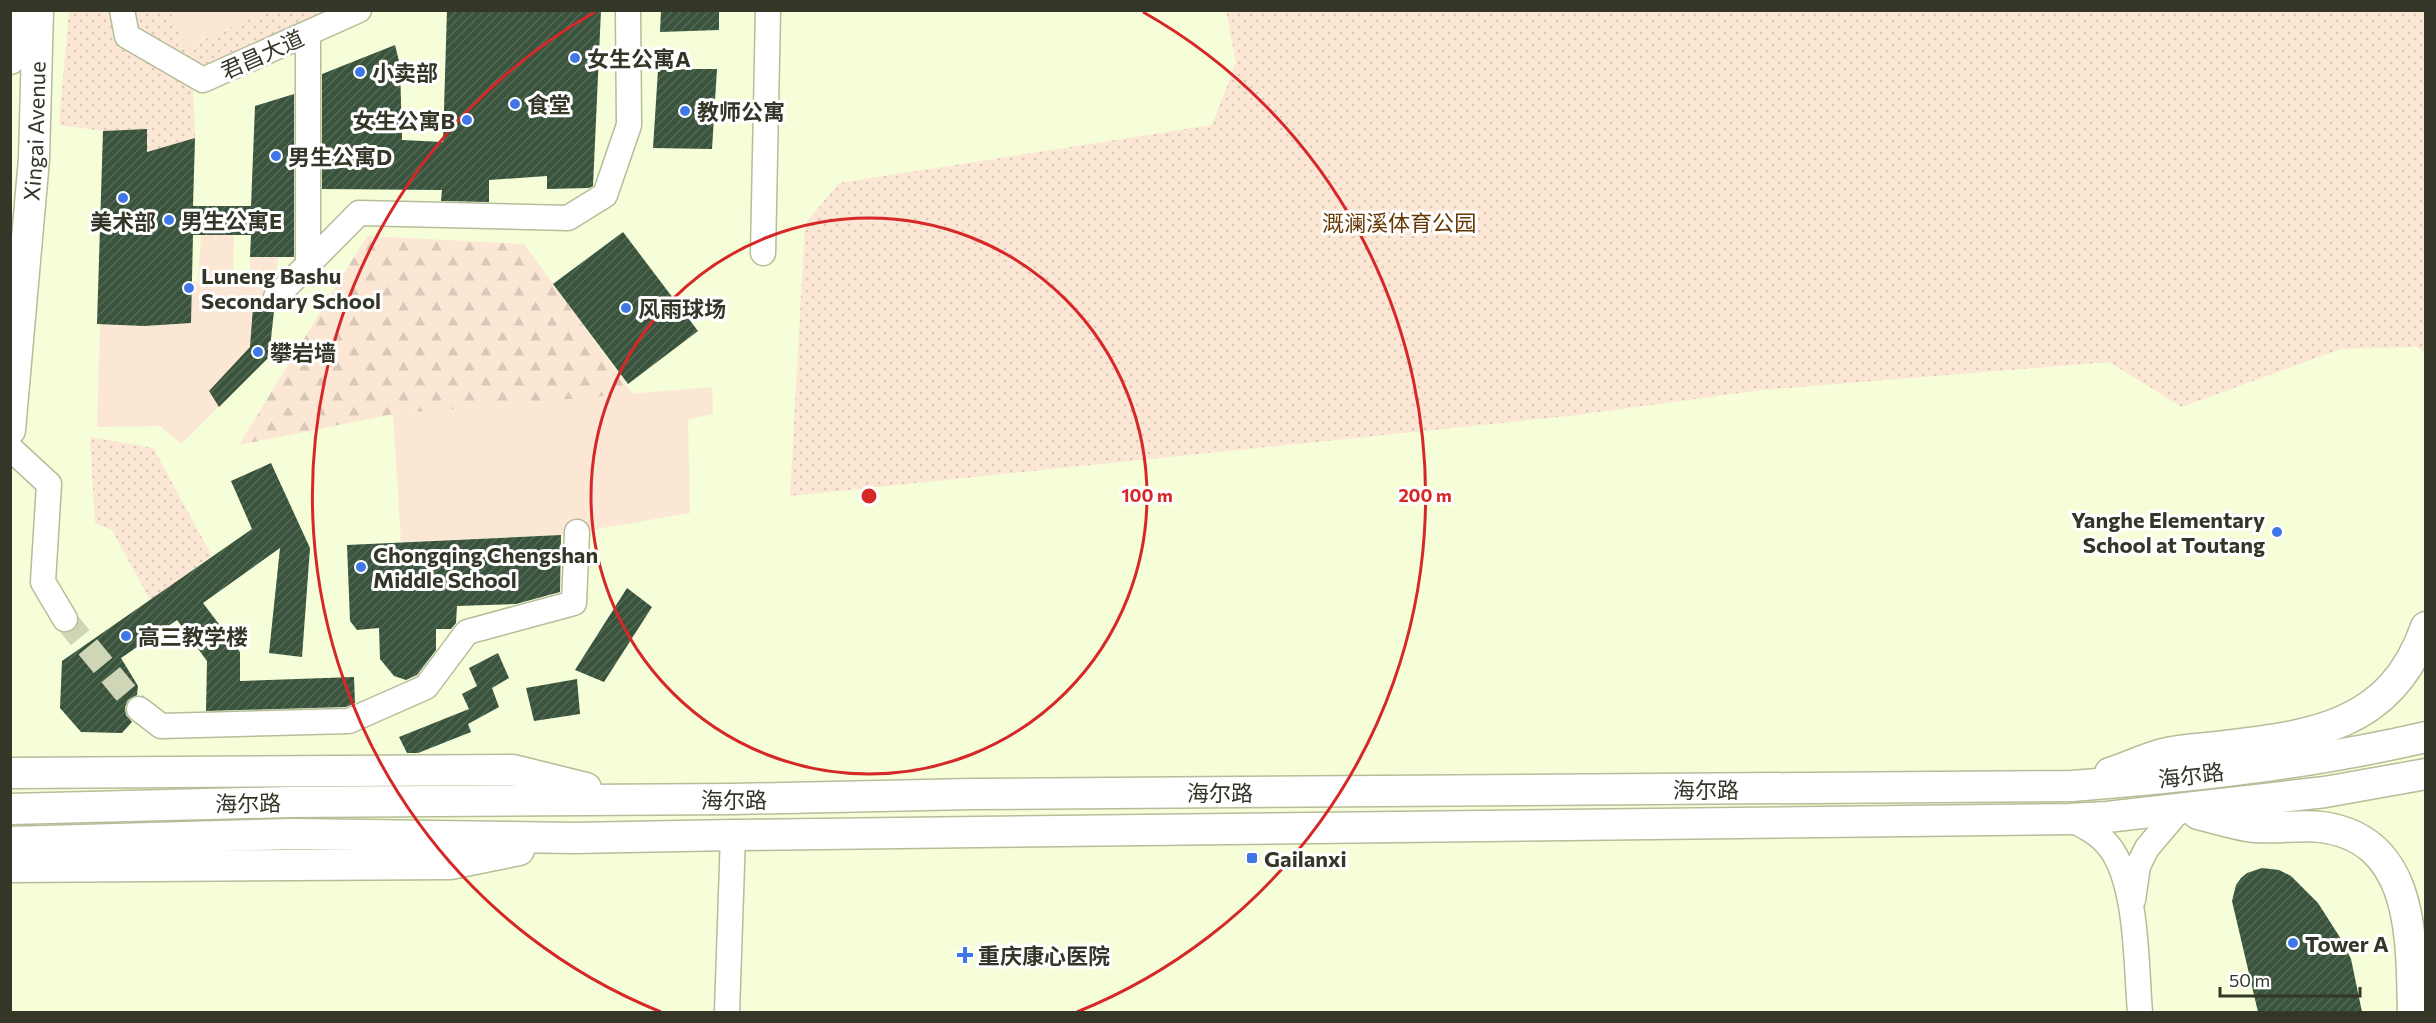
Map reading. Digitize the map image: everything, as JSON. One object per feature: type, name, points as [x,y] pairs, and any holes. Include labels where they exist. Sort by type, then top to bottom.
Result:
[{"type":"main road","name":"Xingai Avenue","points":[[10,58],[12,10]]},
{"type":"main road","name":"Xingai Avenue","points":[[10,430],[34,159],[38,10]]},
{"type":"main road","points":[[2072,786],[2163,754],[2276,740],[2335,725],[2364,711],[2396,683],[2417,651],[2426,627]]},
{"type":"main road","name":"海尔路","points":[[10,809],[290,802],[2072,786],[2153,780],[2322,759],[2426,737]]},
{"type":"main road","points":[[10,773],[513,770],[627,799]]},
{"type":"main road","name":"海尔路","points":[[10,842],[291,834],[574,838],[2070,819],[2107,817],[2325,792],[2426,774]]},
{"type":"main road","points":[[2180,809],[2248,826],[2320,827],[2342,831],[2360,840],[2390,870],[2401,892],[2411,935],[2413,1012]]},
{"type":"main road","points":[[10,867],[450,864],[574,838]]},
{"type":"street","name":"君昌大道","points":[[122,10],[128,36],[203,80],[359,10]]},
{"type":"street","points":[[276,297],[359,213],[568,218],[605,195],[629,125],[628,10]]},
{"type":"street","points":[[763,253],[768,10]]},
{"type":"street","points":[[308,33],[308,264]]},
{"type":"street","points":[[10,448],[49,484],[43,582],[65,619]]},
{"type":"street","points":[[139,709],[161,726],[349,722],[426,687],[467,632],[574,603],[577,532]]},
{"type":"street","points":[[2132,908],[2138,866],[2147,848],[2180,809]]},
{"type":"street","points":[[2070,819],[2097,834],[2110,846],[2120,866],[2132,908],[2140,1012]]},
{"type":"street","points":[[727,1012],[733,835]]},
{"type":"green space","points":[[69,11],[112,11],[120,47],[193,85],[195,138],[147,152],[147,129],[103,131],[59,125]]},
{"type":"green space","points":[[131,11],[170,11],[187,47],[266,11],[333,11],[201,70],[140,32]]},
{"type":"green space","points":[[170,11],[266,11],[186,47]]},
{"type":"green space","name":"溉澜溪体育公园","points":[[1226,11],[2425,11],[2425,353],[2416,347],[2341,349],[2182,407],[2109,362],[1762,390],[1569,416],[790,496],[805,224],[839,183],[1212,125],[1236,63]]},
{"type":"green space","points":[[201,235],[234,235],[233,282],[250,281],[250,257],[278,257],[269,357],[181,444],[160,426],[97,427],[100,324],[143,326],[190,323],[192,282],[198,282]]},
{"type":"green space","points":[[367,236],[524,244],[633,394],[393,414],[239,445]]},
{"type":"green space","points":[[712,387],[713,414],[688,419],[690,513],[561,535],[401,542],[393,414]]},
{"type":"green space","points":[[90,437],[153,448],[212,556],[150,600],[112,530],[95,523]]},
{"type":"building","points":[[447,10],[601,10],[593,186],[547,189],[547,176],[489,180],[489,202],[441,201],[442,190],[322,189],[322,74],[395,45],[400,65],[402,140],[443,142]]},
{"type":"building","points":[[661,10],[719,10],[719,30],[660,32]]},
{"type":"building","name":"教师公寓","points":[[717,69],[712,149],[653,148],[658,70]]},
{"type":"building","points":[[294,94],[294,257],[250,257],[251,235],[193,235],[191,323],[144,326],[97,324],[103,131],[147,129],[147,152],[195,138],[193,206],[251,206],[255,106]]},
{"type":"building","name":"风雨球场","points":[[623,232],[698,331],[628,384],[553,284]]},
{"type":"building","name":"攀岩墙","points":[[253,307],[274,311],[269,357],[219,407],[209,391],[250,347]]},
{"type":"building","name":"高三教学楼","points":[[271,463],[310,548],[302,657],[269,653],[280,548],[203,603],[240,652],[240,681],[354,677],[355,703],[346,707],[206,711],[207,661],[177,620],[121,658],[138,686],[137,695],[128,700],[125,707],[126,715],[132,722],[122,733],[81,732],[60,708],[62,661],[252,529],[231,481]]},
{"type":"building","points":[[561,535],[560,592],[516,604],[457,606],[456,623],[451,629],[436,629],[436,650],[417,675],[406,680],[394,676],[380,659],[379,628],[357,630],[350,621],[347,545]]},
{"type":"building","points":[[627,588],[652,607],[604,682],[575,670]]},
{"type":"building","points":[[498,653],[509,678],[492,688],[499,707],[468,724],[471,732],[418,753],[407,753],[399,737],[469,709],[462,694],[477,686],[469,668]]},
{"type":"building","points":[[577,679],[580,714],[534,721],[526,688]]},
{"type":"building","name":"Tower A","points":[[2262,868],[2279,870],[2291,876],[2318,903],[2351,959],[2362,1012],[2258,1012],[2232,901],[2236,885],[2241,878],[2247,873]]},
{"type":"tunnel","points":[[65,619],[139,709]]},
{"type":"place","name":"女生公寓A","points":[[575,58]]},
{"type":"place","name":"小卖部","points":[[360,72]]},
{"type":"place","name":"食堂","points":[[515,104]]},
{"type":"place","name":"教师公寓","points":[[685,111]]},
{"type":"place","name":"女生公寓B","points":[[467,120]]},
{"type":"place","name":"男生公寓D","points":[[276,156]]},
{"type":"place","name":"美术部","points":[[123,198]]},
{"type":"place","name":"男生公寓E","points":[[169,220]]},
{"type":"place","name":"Luneng Bashu Secondary School","points":[[189,288]]},
{"type":"place","name":"风雨球场","points":[[626,308]]},
{"type":"place","name":"攀岩墙","points":[[258,352]]},
{"type":"place","name":"Yanghe Elementary School at Toutang","points":[[2277,532]]},
{"type":"place","name":"Chongqing Chengshan Middle School","points":[[361,567]]},
{"type":"place","name":"高三教学楼","points":[[126,636]]},
{"type":"place","name":"Gailanxi","points":[[1252,858]]},
{"type":"place","name":"Tower A","points":[[2293,943]]},
{"type":"place","name":"重庆康心医院","points":[[965,955]]}]
